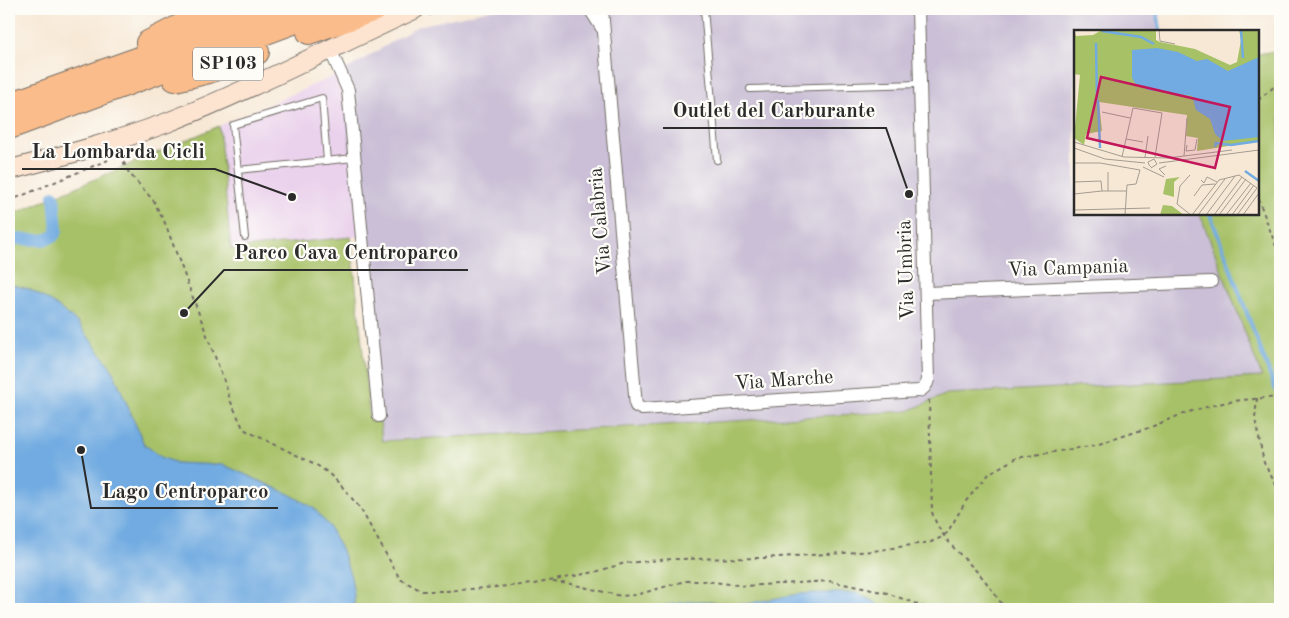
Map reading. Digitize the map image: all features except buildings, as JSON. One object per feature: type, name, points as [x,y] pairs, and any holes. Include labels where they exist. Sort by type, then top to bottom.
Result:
[{"type":"highway","name":"SP103","points":[[9,127],[72,93],[183,25],[226,9]]},
{"type":"highway","name":"SP103","points":[[72,93],[281,9]]},
{"type":"highway","name":"SP103","points":[[72,93],[328,9]]},
{"type":"highway","name":"SP103","points":[[9,106],[72,93],[208,71],[306,33],[375,9]]},
{"type":"street","points":[[9,170],[94,146],[165,123],[238,92],[415,9]]},
{"type":"street","name":"Via Calabria","points":[[590,9],[603,30]]},
{"type":"street","name":"Via Calabria","points":[[602,9],[638,408]]},
{"type":"street","name":"Via Umbria","points":[[918,9],[928,380]]},
{"type":"street","points":[[330,49],[348,90],[379,416]]},
{"type":"street","name":"Via Campania","points":[[927,293],[1211,282]]},
{"type":"street","name":"Via Marche","points":[[638,408],[918,391],[924,388],[928,380]]},
{"type":"lane","points":[[704,9],[717,160]]},
{"type":"lane","points":[[750,89],[920,84]]},
{"type":"lane","points":[[245,237],[233,125],[322,98],[327,161]]},
{"type":"lane","points":[[238,170],[354,158]]},
{"type":"path","points":[[1259,99],[1280,82]]},
{"type":"path","points":[[120,155],[129,173],[154,200],[165,222],[230,400],[243,428],[253,435],[297,455],[327,472],[360,508],[400,579],[422,591],[446,591],[549,582],[625,563],[672,559],[763,558],[873,551],[931,542],[943,536],[950,528],[971,495],[988,474],[1016,458],[1096,445],[1151,427],[1185,413],[1217,404],[1257,398],[1280,397]]},
{"type":"path","points":[[9,201],[111,158]]},
{"type":"path","points":[[1259,201],[1280,257]]},
{"type":"path","points":[[928,380],[932,512],[943,536],[982,578],[998,597],[1005,609]]},
{"type":"path","points":[[1257,398],[1255,419],[1264,463],[1280,492]]},
{"type":"path","points":[[549,582],[571,584],[621,596],[636,595],[685,582],[704,581],[746,586],[829,581],[887,593],[930,609]]},
{"type":"shaded area","points":[[495,9],[1155,9],[1158,30],[1074,30],[1074,215],[1200,215],[1263,377],[947,394],[908,411],[382,441],[341,73],[418,26]]},
{"type":"shaded area","points":[[341,73],[362,236],[231,249],[219,126]]},
{"type":"green space","points":[[1280,50],[1280,609],[9,609],[9,215],[219,126],[231,249],[351,237],[370,422],[380,421],[382,441],[908,411],[947,394],[1262,377],[1200,215],[1259,215],[1259,54]]},
{"type":"water","points":[[9,284],[29,289],[53,303],[78,323],[112,369],[144,444],[161,457],[177,463],[224,465],[289,494],[314,508],[329,526],[342,551],[351,577],[354,609],[9,609]]},
{"type":"water","points":[[813,593],[857,593],[887,609],[638,609],[693,601],[745,604]]},
{"type":"waterway","points":[[1157,9],[1160,30]]},
{"type":"waterway","points":[[9,239],[43,240],[53,237],[57,231],[54,196]]},
{"type":"waterway","points":[[1210,215],[1276,391]]},
{"type":"place","name":"Outlet del Carburante","points":[[909,194]]},
{"type":"place","name":"La Lombarda Cicli","points":[[292,197]]},
{"type":"place","name":"Parco Cava Centroparco","points":[[184,313]]},
{"type":"place","name":"Lago Centroparco","points":[[81,450]]}]
